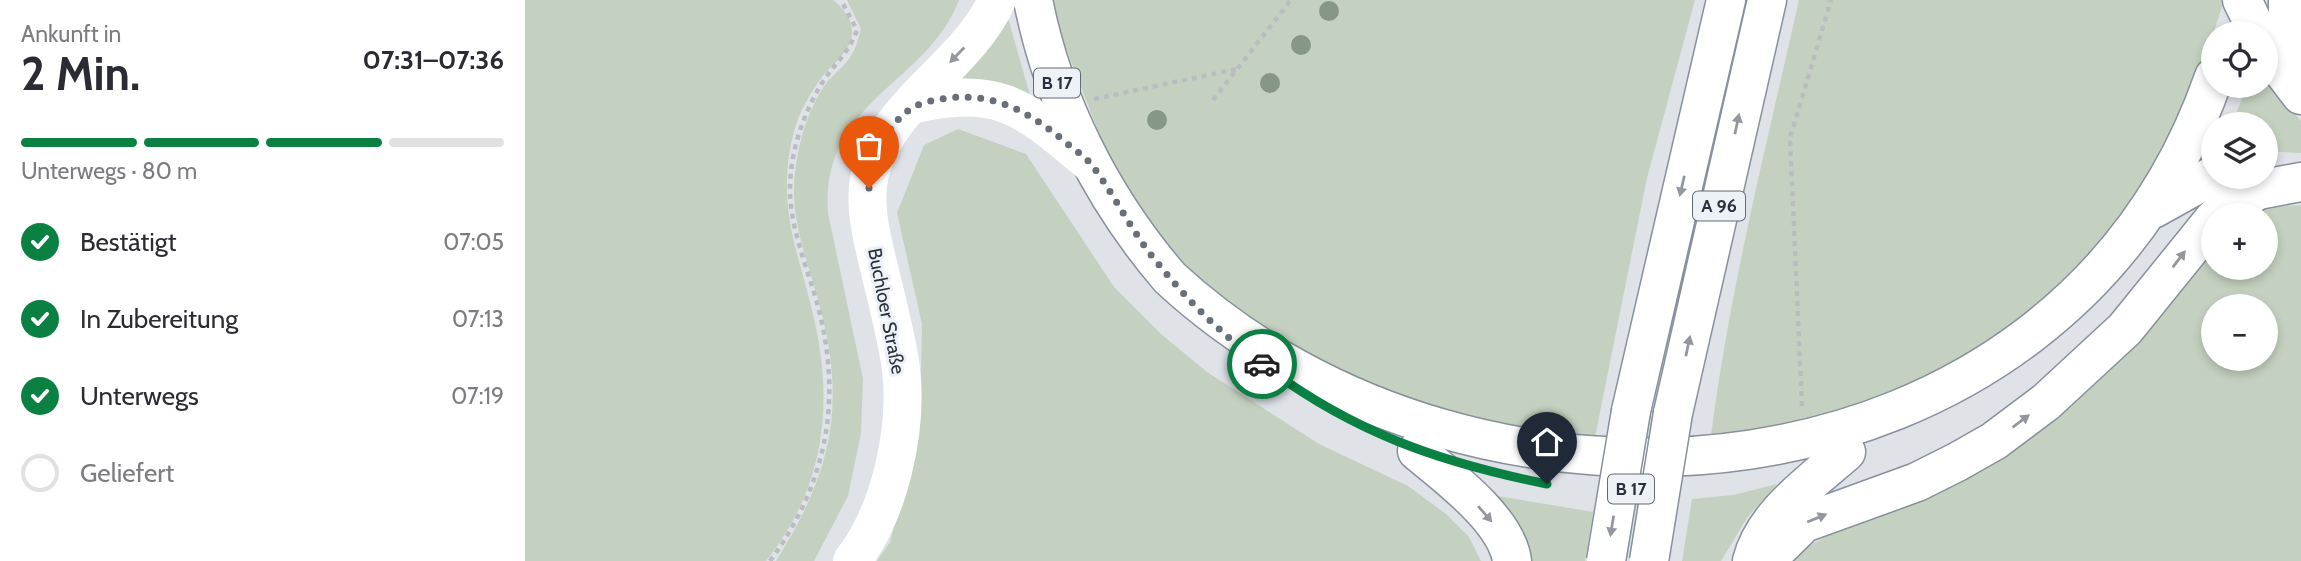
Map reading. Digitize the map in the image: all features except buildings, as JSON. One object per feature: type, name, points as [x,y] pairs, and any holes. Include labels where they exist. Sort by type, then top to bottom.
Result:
[{"type":"main road","name":"Buchloer Straße","points":[[852,561],[874,522],[887,486],[901,420],[901,371],[869,218],[870,180],[886,137],[964,48],[996,0]]},
{"type":"main road","name":"B 17","points":[[1033,0],[1049,64],[1090,163],[1155,261],[1214,325],[1248,354],[1319,403],[1417,451],[1496,474]]},
{"type":"main road","name":"A 96","points":[[1606,561],[1631,411],[1726,0]]},
{"type":"main road","name":"A 96","points":[[1649,561],[1673,413],[1767,0]]},
{"type":"main road","points":[[2230,21],[2235,0]]},
{"type":"main road","points":[[2242,0],[2252,21]]},
{"type":"main road","points":[[2288,0],[2288,20],[2301,57]]},
{"type":"main road","points":[[2278,64],[2301,94]]},
{"type":"main road","points":[[911,106],[949,96],[981,98],[1023,110],[1090,163]]},
{"type":"main road","name":"B 17","points":[[1560,485],[1651,489],[1703,486],[1754,478],[1846,452],[1938,409],[2015,357],[2083,294],[2148,212],[2178,160],[2205,98]]},
{"type":"main road","points":[[2278,163],[2301,164]]},
{"type":"main road","name":"B 17","points":[[2148,212],[2201,182]]},
{"type":"main road","points":[[2237,203],[2258,190],[2301,182]]},
{"type":"main road","points":[[1765,561],[1804,523],[1917,482],[1994,440],[2046,402],[2125,330],[2201,235]]},
{"type":"main road","points":[[1417,451],[1455,482],[1486,514],[1506,541],[1512,561]]},
{"type":"main road","points":[[1752,561],[1755,549],[1776,517],[1846,452]]},
{"type":"path","points":[[771,561],[808,499],[822,461],[830,412],[828,359],[818,306],[798,242],[790,191],[794,154],[804,120],[823,82],[851,49],[857,30],[841,0]]},
{"type":"path","points":[[1213,100],[1291,0]]},
{"type":"path","points":[[1802,411],[1790,138],[1831,0]]},
{"type":"path","points":[[1065,106],[1237,69]]},
{"type":"green space","points":[[525,0],[833,0],[843,9],[850,21],[850,44],[821,78],[805,103],[795,128],[789,155],[788,207],[818,340],[823,374],[823,407],[813,471],[802,502],[766,561],[525,561]]},
{"type":"green space","points":[[847,0],[959,0],[944,29],[924,53],[858,118],[841,144],[830,175],[828,213],[863,379],[861,433],[848,496],[814,561],[776,561],[810,497],[822,467],[829,437],[832,374],[819,303],[799,232],[794,188],[799,147],[813,106],[827,82],[850,58],[861,29]]},
{"type":"green space","points":[[1053,0],[1695,0],[1647,178],[1588,472],[1373,411],[1167,254],[1110,161],[1057,26]]},
{"type":"green space","points":[[1799,0],[2224,0],[2217,21],[2201,21],[2201,72],[2185,122],[2139,205],[2000,351],[1707,470],[1734,293]]},
{"type":"green space","points":[[1008,18],[1030,95],[947,87]]},
{"type":"green space","points":[[2278,94],[2301,121],[2301,153],[2278,152],[2278,112],[2237,112],[2242,98],[2278,98]]},
{"type":"green space","points":[[958,129],[1026,154],[1114,287],[1161,334],[1207,372],[1319,444],[1408,486],[1446,514],[1469,537],[1481,561],[877,561],[890,542],[920,424],[922,324],[897,213],[924,145]]},
{"type":"green space","points":[[2301,205],[2301,561],[1789,561],[1809,546],[1848,525],[1920,496],[2201,246],[2201,280],[2278,280],[2278,207]]},
{"type":"green space","points":[[1777,484],[1747,518],[1721,561],[1682,561],[1692,499],[1733,495]]},
{"type":"green space","points":[[1486,494],[1593,512],[1585,561],[1525,561]]},
{"type":"way so far","points":[[869,188],[871,172],[886,137],[911,106],[949,96],[981,98],[1023,110],[1090,163],[1129,226],[1155,261],[1214,325],[1262,364]]},
{"type":"route","points":[[1262,364],[1319,403],[1357,424],[1417,451],[1496,474],[1547,484]]}]
